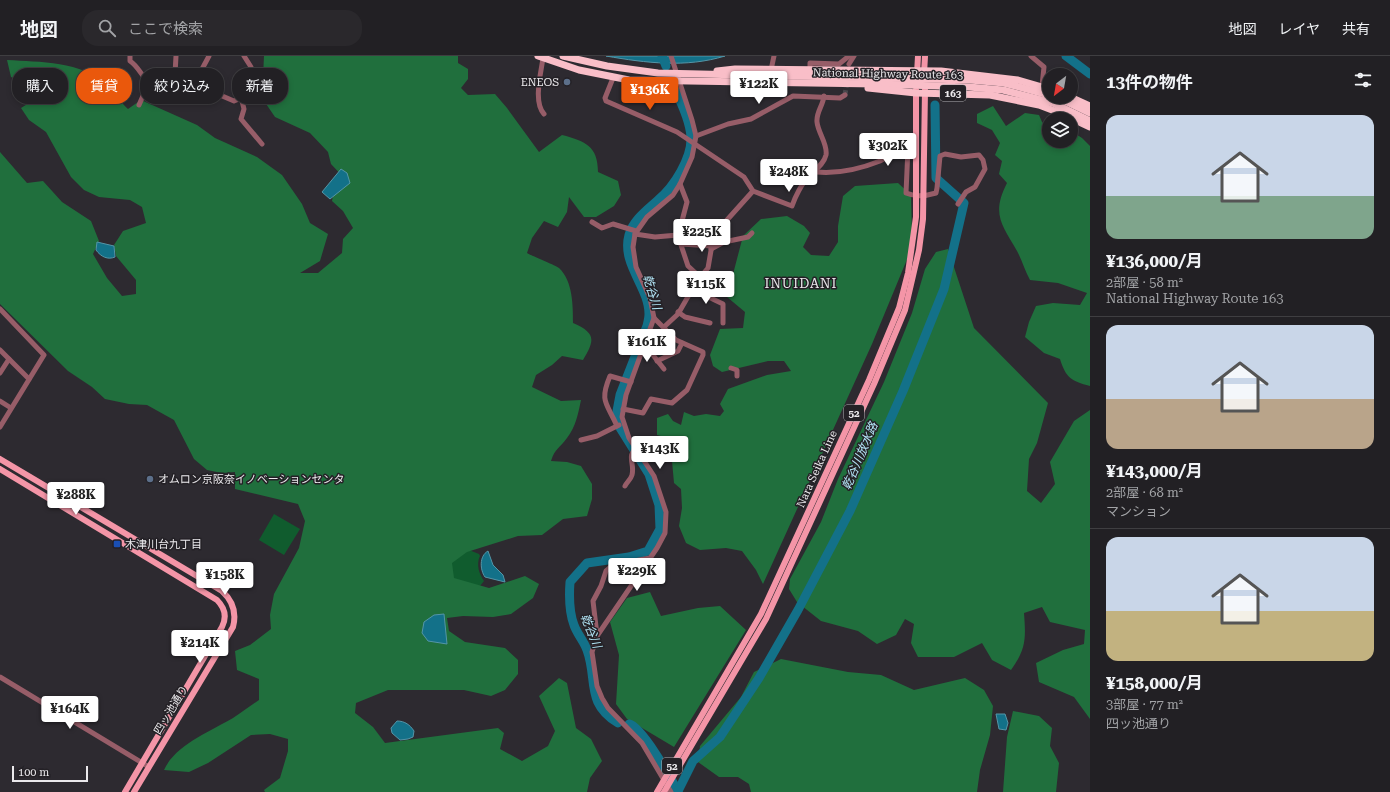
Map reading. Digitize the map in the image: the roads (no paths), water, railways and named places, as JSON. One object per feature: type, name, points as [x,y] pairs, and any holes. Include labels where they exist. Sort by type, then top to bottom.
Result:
[{"type":"highway","name":"National Highway Route 163","points":[[563,56],[607,66],[658,73],[675,70],[699,74],[877,81],[1004,83],[1042,93]]},
{"type":"highway","name":"National Highway Route 163","points":[[541,57],[579,70],[613,78],[642,81],[811,83],[877,81]]},
{"type":"highway","points":[[699,74],[735,69],[921,70],[987,76],[1042,86]]},
{"type":"highway","name":"163","points":[[811,83],[822,87],[870,88],[916,93],[990,95],[1014,99],[1060,112],[1090,127]]},
{"type":"highway","name":"National Highway Route 163","points":[[970,83],[1028,95],[1054,103],[1090,121]]},
{"type":"highway","points":[[1078,101],[1090,106]]},
{"type":"highway","points":[[1071,104],[1090,113]]},
{"type":"main road","name":"Nara Seika Line","points":[[918,56],[924,93],[920,195]]},
{"type":"main road","name":"Nara Seika Line","points":[[657,792],[690,742],[766,619],[891,346],[908,299],[915,273],[921,240],[916,93],[925,56]]},
{"type":"main road","name":"四ッ池通り","points":[[0,459],[222,591],[232,604],[235,619],[233,627],[134,792]]},
{"type":"main road","name":"四ッ池通り","points":[[0,469],[217,600],[224,609],[225,622],[125,792]]},
{"type":"main road","name":"Nara Seika Line","points":[[664,792],[690,742]]},
{"type":"street","points":[[130,56],[130,61],[138,67],[143,77],[149,82],[138,105]]},
{"type":"street","points":[[175,68],[176,56]]},
{"type":"street","points":[[209,56],[194,84],[193,90],[200,94],[208,90],[232,100]]},
{"type":"street","points":[[244,56],[251,68]]},
{"type":"street","points":[[620,425],[628,381],[645,345],[654,318],[650,298],[636,267],[633,247],[634,231],[647,217],[673,195],[689,166],[696,136],[671,56]]},
{"type":"street","points":[[771,70],[774,56]]},
{"type":"street","points":[[810,70],[810,63],[839,64],[849,56]]},
{"type":"street","points":[[848,64],[854,56]]},
{"type":"street","points":[[1031,56],[1044,68]]},
{"type":"street","points":[[541,57],[538,91],[539,108],[544,114]]},
{"type":"street","points":[[613,78],[604,98],[606,102],[677,132],[744,177],[752,191],[792,206],[807,178],[816,172],[826,155],[825,146],[817,123],[817,114],[823,104],[824,96]]},
{"type":"street","points":[[696,136],[728,124],[752,119],[793,96],[824,96],[840,98],[845,95]]},
{"type":"street","points":[[243,104],[244,109],[241,119],[262,144]]},
{"type":"street","points":[[816,172],[827,173],[847,171],[880,161],[897,150],[908,148],[906,193],[920,195],[936,193],[940,156],[945,154],[961,157],[979,155],[984,160],[985,169],[977,184],[966,192],[958,204]]},
{"type":"street","points":[[680,184],[687,202],[678,235],[688,266],[700,277]]},
{"type":"street","points":[[664,327],[678,312],[700,277],[708,268],[712,248],[718,230],[752,191]]},
{"type":"street","points":[[592,222],[602,228],[613,224],[648,237],[678,235]]},
{"type":"street","points":[[682,244],[712,248],[724,242],[748,237],[752,233]]},
{"type":"street","points":[[692,289],[722,304],[723,323]]},
{"type":"street","points":[[0,309],[44,355],[0,427]]},
{"type":"street","points":[[678,312],[685,317],[710,323]]},
{"type":"street","points":[[623,409],[643,413],[651,399],[671,403],[687,390],[696,374],[704,354],[695,347],[676,340],[654,318]]},
{"type":"street","points":[[656,361],[679,350],[682,343]]},
{"type":"street","points":[[645,345],[664,370]]},
{"type":"street","points":[[0,350],[29,379]]},
{"type":"street","points":[[0,373],[8,359]]},
{"type":"street","points":[[731,368],[737,370],[737,376]]},
{"type":"street","points":[[628,381],[610,376],[604,389],[604,400],[654,476],[666,512],[665,533],[650,558],[597,636],[592,652],[597,686],[602,698],[608,708],[642,743],[671,792]]},
{"type":"street","points":[[0,401],[11,408]]},
{"type":"street","points":[[581,440],[597,436],[620,425]]},
{"type":"street","points":[[625,486],[632,474],[630,456],[635,449]]},
{"type":"street","points":[[597,636],[593,602],[606,571],[613,565],[650,558]]},
{"type":"street","points":[[0,677],[149,767]]},
{"type":"water","points":[[606,56],[725,56],[696,62],[666,63],[636,61]]},
{"type":"water","points":[[341,169],[347,173],[350,183],[330,199],[322,192]]},
{"type":"water","points":[[97,242],[114,246],[115,257],[107,258],[100,254],[96,250]]},
{"type":"water","points":[[488,551],[493,565],[503,575],[505,582],[485,577],[483,574],[481,563],[483,556]]},
{"type":"water","points":[[444,614],[447,644],[428,641],[422,633],[424,622],[434,615]]},
{"type":"water","points":[[996,714],[1005,714],[1008,723],[1006,730],[999,729]]},
{"type":"water","points":[[397,721],[405,723],[411,727],[414,731],[413,737],[400,740],[392,733],[391,728]]},
{"type":"waterway","name":"乾谷川","points":[[662,56],[666,66]]},
{"type":"waterway","points":[[1066,56],[1090,74]]},
{"type":"waterway","name":"乾谷川","points":[[618,723],[608,715],[601,707],[597,699],[587,650],[572,620],[570,609],[570,582],[587,563],[629,557],[648,551],[660,529],[659,505],[649,474],[619,426],[617,411],[620,395],[647,326],[649,316],[645,294],[629,256],[629,235],[637,220],[670,188],[676,180],[689,154],[691,145],[689,125],[675,90]]},
{"type":"waterway","name":"乾谷川放水路","points":[[678,791],[693,761],[720,737],[759,678],[798,610],[850,511],[903,391],[944,289],[964,203],[936,178],[935,105]]},
{"type":"waterway","name":"乾谷川","points":[[629,724],[635,727],[648,743],[663,765],[678,792]]},
{"type":"tunnel","points":[[845,95],[847,81]]},
{"type":"place","name":"ENEOS","points":[[567,82]]},
{"type":"place","name":"オムロン京阪奈イノベーションセンタ","points":[[150,479]]},
{"type":"place","name":"木津川台九丁目","points":[[117,544]]},
{"type":"district","name":"INUIDANI","points":[[801,283]]}]
